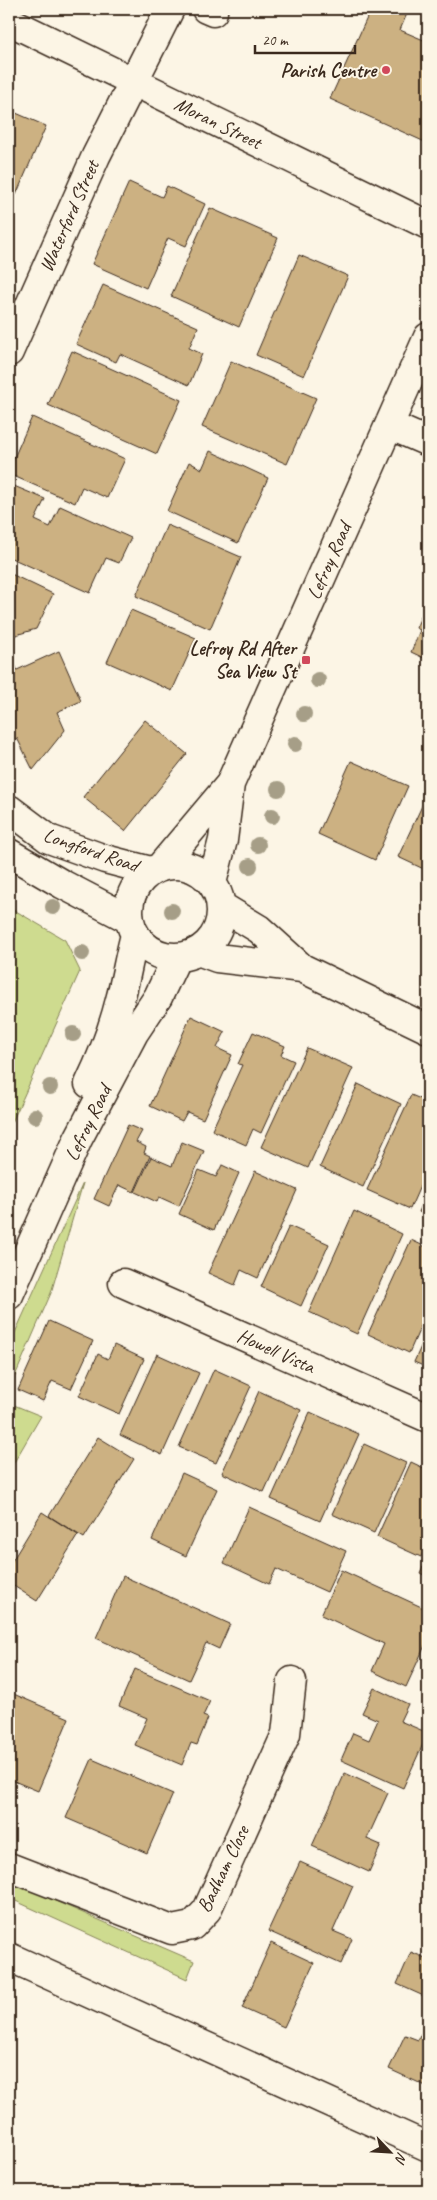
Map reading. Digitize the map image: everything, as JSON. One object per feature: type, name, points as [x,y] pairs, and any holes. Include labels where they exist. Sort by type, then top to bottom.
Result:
[{"type":"street","name":"Waterford Street","points":[[9,352],[96,156],[170,9]]},
{"type":"street","name":"Moran Street","points":[[9,21],[428,225]]},
{"type":"street","name":"Lefroy Road","points":[[9,1296],[78,1140],[134,1033],[188,954],[216,932],[217,895],[230,784],[428,337]]},
{"type":"street","points":[[389,425],[428,442]]},
{"type":"street","name":"Lefroy Road","points":[[9,1258],[64,1133],[93,1076],[110,1033],[132,927],[128,905],[132,891],[140,880],[156,868],[230,784]]},
{"type":"street","name":"Longford Road","points":[[9,809],[48,839],[105,860],[156,868]]},
{"type":"street","name":"Longford Road","points":[[9,854],[132,927]]},
{"type":"street","points":[[156,868],[175,864],[190,867],[202,873],[217,895],[302,968],[428,1029]]},
{"type":"street","points":[[132,927],[143,944],[153,952],[165,956],[188,954],[302,968]]},
{"type":"street","name":"Howell Vista","points":[[123,1283],[428,1418]]},
{"type":"street","name":"Badham Close","points":[[9,1867],[172,1930],[192,1926],[207,1910],[286,1734],[292,1681]]},
{"type":"street","points":[[9,1957],[428,2148]]},
{"type":"green space","points":[[9,907],[65,940],[80,971],[9,1129]]},
{"type":"green space","points":[[83,1183],[51,1293],[9,1390],[9,1346]]},
{"type":"green space","points":[[9,1403],[41,1416],[9,1471]]},
{"type":"green space","points":[[9,1881],[194,1961],[187,1979],[9,1898]]},
{"type":"building","name":"Parish Centre","points":[[371,9],[409,9],[400,30],[426,41],[428,35],[428,134],[425,142],[330,99]]},
{"type":"building","points":[[9,110],[46,126],[16,195],[9,192]]},
{"type":"building","points":[[129,182],[162,197],[167,186],[205,204],[186,246],[168,238],[146,288],[92,264]]},
{"type":"building","points":[[210,208],[278,238],[239,327],[171,296]]},
{"type":"building","points":[[299,255],[348,276],[304,376],[256,355]]},
{"type":"building","points":[[103,285],[198,327],[189,348],[202,354],[189,385],[120,354],[116,362],[76,344]]},
{"type":"building","points":[[72,351],[181,400],[157,454],[48,405]]},
{"type":"building","points":[[231,361],[316,398],[287,464],[202,427]]},
{"type":"building","points":[[32,417],[125,459],[107,498],[82,487],[75,503],[9,474],[9,469]]},
{"type":"building","points":[[210,451],[268,478],[238,543],[167,511],[189,462],[202,469]]},
{"type":"building","points":[[14,486],[45,499],[35,520],[50,527],[60,506],[131,538],[119,563],[106,558],[90,593],[9,557],[9,498]]},
{"type":"building","points":[[167,525],[241,557],[210,629],[136,596]]},
{"type":"building","points":[[9,573],[53,594],[36,629],[9,637]]},
{"type":"building","points":[[428,600],[428,660],[411,652],[420,630],[416,628]]},
{"type":"building","points":[[131,610],[196,638],[172,691],[107,662]]},
{"type":"building","points":[[59,651],[81,701],[57,712],[65,730],[33,770],[17,738],[9,743],[9,661],[13,659],[17,670]]},
{"type":"building","points":[[145,720],[187,754],[125,831],[83,797]]},
{"type":"building","points":[[351,761],[408,786],[375,860],[318,834]]},
{"type":"building","points":[[428,793],[428,871],[398,857]]},
{"type":"building","points":[[191,1016],[225,1032],[217,1048],[232,1055],[203,1119],[187,1112],[182,1121],[150,1106]]},
{"type":"building","points":[[253,1032],[285,1046],[281,1055],[294,1061],[261,1133],[253,1129],[246,1145],[212,1130],[242,1065],[238,1064]]},
{"type":"building","points":[[307,1048],[353,1068],[308,1168],[261,1147]]},
{"type":"building","points":[[358,1084],[401,1104],[363,1187],[320,1167]]},
{"type":"building","points":[[411,1095],[428,1102],[428,1168],[410,1209],[367,1190]]},
{"type":"building","points":[[128,1125],[142,1131],[136,1142],[146,1147],[144,1153],[150,1156],[134,1192],[119,1185],[109,1206],[94,1199]]},
{"type":"building","points":[[182,1142],[204,1151],[179,1206],[159,1197],[157,1202],[135,1192],[151,1157],[172,1166]]},
{"type":"building","points":[[222,1165],[239,1173],[214,1230],[179,1214],[199,1170],[216,1177]]},
{"type":"building","points":[[255,1171],[297,1190],[258,1278],[241,1270],[235,1285],[208,1273]]},
{"type":"building","points":[[428,1191],[428,1216],[419,1212]]},
{"type":"building","points":[[354,1211],[402,1234],[357,1334],[309,1312]]},
{"type":"building","points":[[289,1226],[329,1244],[301,1306],[261,1287]]},
{"type":"building","points":[[411,1240],[428,1248],[428,1310],[409,1353],[368,1334]]},
{"type":"building","points":[[49,1321],[93,1341],[71,1389],[52,1381],[43,1401],[18,1390]]},
{"type":"building","points":[[428,1331],[428,1368],[414,1362]]},
{"type":"building","points":[[114,1345],[144,1359],[119,1414],[79,1396],[98,1354],[108,1359]]},
{"type":"building","points":[[157,1354],[199,1373],[162,1455],[120,1435]]},
{"type":"building","points":[[214,1369],[251,1386],[216,1463],[179,1447]]},
{"type":"building","points":[[259,1391],[301,1410],[264,1492],[222,1473]]},
{"type":"building","points":[[310,1412],[359,1434],[320,1521],[271,1499]]},
{"type":"building","points":[[98,1437],[134,1459],[84,1538],[49,1516]]},
{"type":"building","points":[[364,1444],[406,1463],[374,1533],[332,1514]]},
{"type":"building","points":[[411,1462],[428,1470],[428,1541],[421,1557],[377,1537]]},
{"type":"building","points":[[182,1473],[217,1489],[186,1556],[152,1540]]},
{"type":"building","points":[[249,1507],[346,1551],[327,1592],[276,1569],[269,1584],[224,1563]]},
{"type":"building","points":[[42,1512],[78,1535],[37,1601],[9,1583],[9,1566]]},
{"type":"building","points":[[428,1555],[428,1577],[420,1573]]},
{"type":"building","points":[[341,1570],[428,1610],[428,1639],[406,1687],[372,1671],[384,1644],[321,1615]]},
{"type":"building","points":[[123,1576],[230,1624],[219,1649],[206,1643],[189,1680],[96,1638]]},
{"type":"building","points":[[135,1669],[210,1701],[203,1716],[208,1718],[197,1745],[191,1743],[182,1765],[135,1745],[147,1718],[119,1706]]},
{"type":"building","points":[[374,1688],[408,1704],[400,1721],[428,1733],[403,1788],[341,1760],[353,1733],[369,1740],[378,1720],[362,1713]]},
{"type":"building","points":[[9,1692],[69,1718],[38,1791],[9,1779]]},
{"type":"building","points":[[92,1759],[173,1794],[147,1853],[66,1818]]},
{"type":"building","points":[[345,1773],[388,1793],[367,1839],[381,1845],[369,1872],[312,1846]]},
{"type":"building","points":[[300,1862],[353,1886],[333,1931],[352,1939],[341,1964],[268,1931]]},
{"type":"building","points":[[271,1943],[314,1963],[284,2027],[242,2008]]},
{"type":"building","points":[[411,1952],[428,1959],[428,1998],[397,1984]]},
{"type":"building","points":[[428,2019],[428,2087],[389,2069],[405,2035],[418,2040]]},
{"type":"place","name":"Parish Centre","points":[[386,70]]},
{"type":"place","name":"Lefroy Rd After Sea View St","points":[[306,660]]}]
